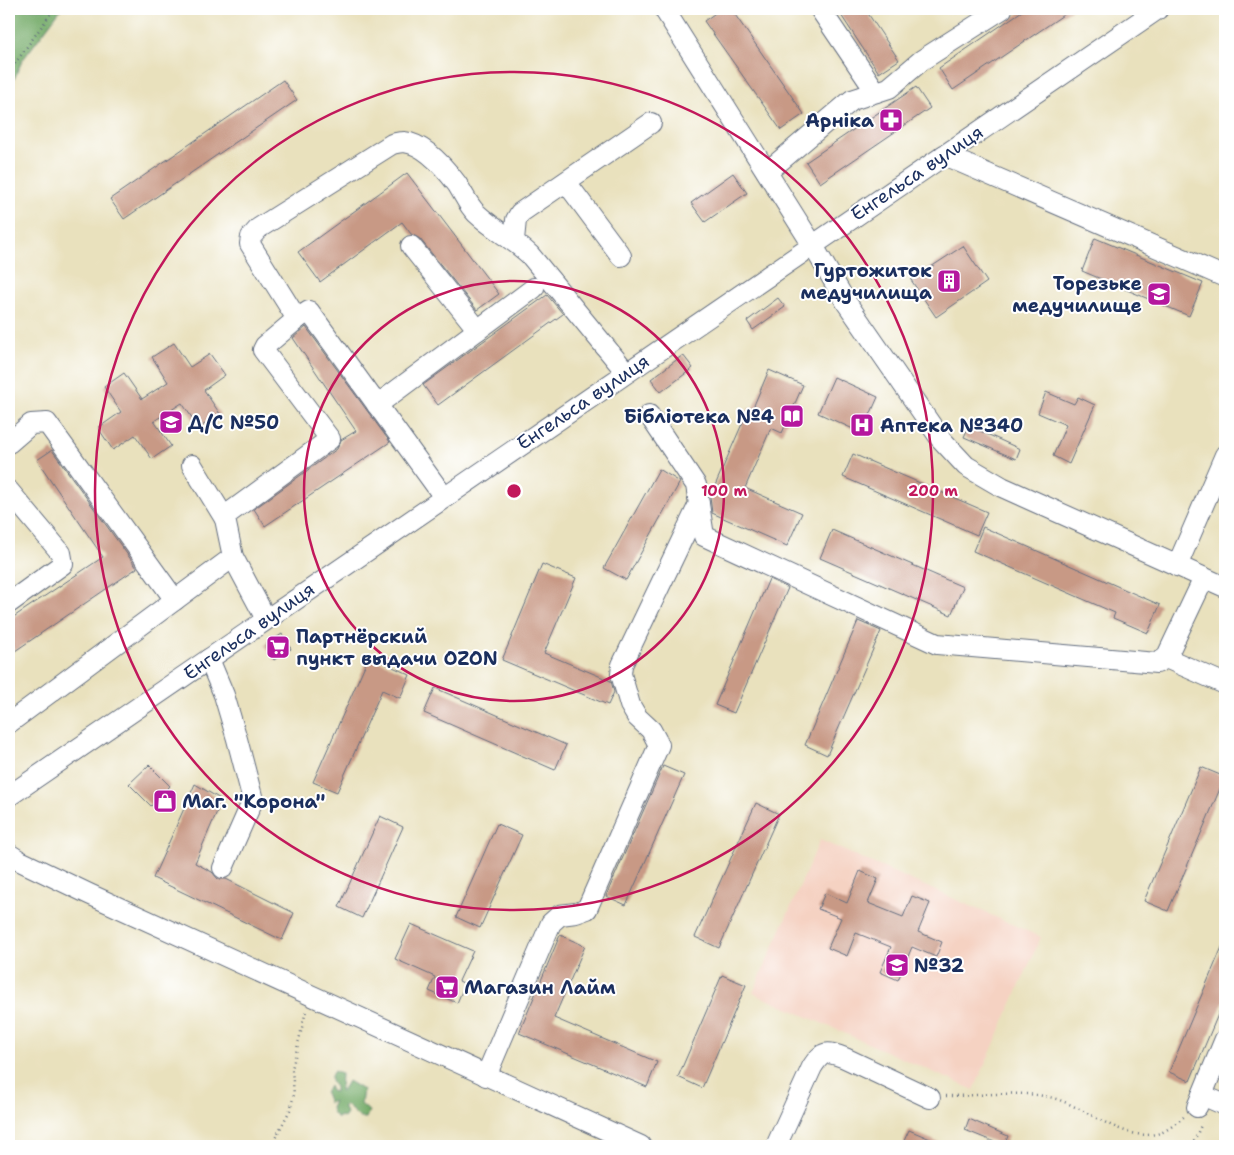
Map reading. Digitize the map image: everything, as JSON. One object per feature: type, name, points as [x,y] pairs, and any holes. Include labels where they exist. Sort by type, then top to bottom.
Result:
[{"type":"street","points":[[664,9],[812,244],[846,302],[940,438],[966,466],[1002,486],[1225,587]]},
{"type":"street","points":[[820,9],[876,92]]},
{"type":"street","points":[[767,172],[852,100],[888,88],[922,60],[1002,9]]},
{"type":"street","name":"Енгельса вулиця","points":[[9,796],[812,244],[1158,9]]},
{"type":"street","points":[[514,240],[516,220],[520,213],[651,123]]},
{"type":"street","points":[[297,319],[250,244],[252,236],[259,228],[392,144],[404,142],[419,147],[436,160],[456,183],[474,211],[493,227],[514,240],[530,255],[626,372]]},
{"type":"street","points":[[944,154],[1225,277]]},
{"type":"street","points":[[566,182],[620,256]]},
{"type":"street","points":[[410,246],[478,330]]},
{"type":"street","points":[[377,405],[534,288]]},
{"type":"street","points":[[225,519],[229,513],[330,439],[263,350],[264,346],[309,311],[444,497]]},
{"type":"street","points":[[649,415],[696,484],[704,536],[937,644],[1156,663],[1166,658],[1204,578]]},
{"type":"street","points":[[9,443],[31,424],[47,423],[175,600]]},
{"type":"street","points":[[1177,566],[1225,456]]},
{"type":"street","points":[[192,465],[225,519],[234,557],[266,619]]},
{"type":"street","points":[[9,491],[61,553],[63,564],[9,603]]},
{"type":"street","points":[[486,1076],[551,923],[560,915],[576,913],[587,909],[659,745],[650,730],[637,717],[630,705],[621,674],[622,665],[699,504]]},
{"type":"street","points":[[9,723],[234,557]]},
{"type":"street","points":[[1166,658],[1225,684]]},
{"type":"street","points":[[209,659],[224,695],[253,800],[223,868]]},
{"type":"street","points":[[9,854],[55,878],[641,1146]]},
{"type":"street","points":[[1225,1039],[1200,1101],[1225,1105]]},
{"type":"street","points":[[776,1146],[812,1067],[818,1057],[824,1053],[832,1053],[845,1058],[930,1098]]},
{"type":"path","points":[[9,72],[54,9]]},
{"type":"path","points":[[271,1146],[290,1110],[294,1095],[292,1069],[311,996]]},
{"type":"path","points":[[930,1098],[937,1096],[1014,1094],[1046,1096],[1142,1135],[1162,1132],[1200,1101],[1203,1120],[1192,1146]]},
{"type":"shaded area","name":"№32","points":[[820,840],[1041,937],[974,1090],[753,993]]},
{"type":"green space","points":[[9,9],[61,9],[22,61],[9,91]]},
{"type":"green space","points":[[334,1071],[341,1074],[340,1091],[342,1091],[348,1081],[363,1090],[361,1104],[369,1111],[366,1118],[360,1118],[346,1105],[343,1107],[347,1114],[344,1118],[340,1116],[337,1118],[332,1112],[331,1108],[334,1101],[329,1103],[325,1093],[329,1086],[331,1091],[335,1092],[331,1079]]},
{"type":"building","points":[[721,9],[731,9],[804,114],[781,130],[704,21]]},
{"type":"building","points":[[837,9],[865,9],[899,60],[879,73]]},
{"type":"building","points":[[1025,9],[1072,9],[953,90],[939,68]]},
{"type":"building","points":[[283,80],[297,100],[124,219],[110,199]]},
{"type":"building","points":[[916,87],[930,108],[820,183],[806,162]]},
{"type":"building","points":[[407,173],[499,294],[477,310],[420,239],[411,234],[402,222],[320,282],[298,252]]},
{"type":"building","points":[[733,173],[747,193],[705,222],[691,203]]},
{"type":"building","points":[[1095,238],[1203,283],[1189,316],[1082,271]]},
{"type":"building","name":"Гуртожиток медучилища","points":[[963,246],[987,282],[936,317],[911,280]]},
{"type":"building","points":[[547,295],[563,314],[438,405],[423,385]]},
{"type":"building","points":[[778,298],[785,307],[753,330],[747,321]]},
{"type":"building","points":[[306,327],[390,442],[265,526],[254,509],[337,449],[341,440],[356,431],[293,338]]},
{"type":"building","points":[[174,343],[190,367],[210,354],[225,375],[204,390],[220,414],[199,428],[182,403],[154,421],[171,446],[152,459],[135,435],[113,450],[98,428],[121,412],[104,387],[124,373],[142,399],[168,382],[152,357]]},
{"type":"building","points":[[683,355],[693,368],[661,392],[651,379]]},
{"type":"building","points":[[769,370],[803,385],[782,433],[771,428],[745,488],[802,513],[787,546],[712,513],[710,497],[749,408],[752,410]]},
{"type":"building","points":[[834,377],[878,397],[862,433],[818,413]]},
{"type":"building","points":[[1046,392],[1074,404],[1078,397],[1095,405],[1069,464],[1053,456],[1066,425],[1038,413]]},
{"type":"building","points":[[969,426],[1020,449],[1016,459],[964,437]]},
{"type":"building","points":[[52,450],[137,568],[15,651],[9,641],[9,620],[103,557],[37,460]]},
{"type":"building","points":[[853,454],[987,512],[977,535],[843,477]]},
{"type":"building","points":[[659,469],[680,482],[626,580],[604,568]]},
{"type":"building","points":[[983,527],[1160,605],[1148,633],[1113,618],[1115,613],[973,551]]},
{"type":"building","points":[[832,530],[963,587],[951,615],[820,558]]},
{"type":"building","points":[[542,564],[576,578],[544,653],[611,681],[614,692],[608,705],[502,660]]},
{"type":"building","points":[[769,579],[788,588],[734,713],[715,705]]},
{"type":"building","points":[[858,621],[881,631],[827,755],[805,745]]},
{"type":"building","name":"Партнёрский пункт выдачи OZON","points":[[282,634],[291,649],[274,660],[265,645]]},
{"type":"building","points":[[369,656],[410,675],[400,698],[382,690],[337,792],[313,782]]},
{"type":"building","points":[[435,688],[566,745],[555,770],[424,713]]},
{"type":"building","points":[[149,765],[170,786],[151,806],[129,784]]},
{"type":"building","points":[[663,766],[684,775],[626,905],[606,896]]},
{"type":"building","points":[[1201,767],[1225,777],[1168,911],[1144,901]]},
{"type":"building","points":[[195,784],[222,800],[195,863],[212,872],[218,879],[226,879],[294,913],[282,940],[153,878]]},
{"type":"building","points":[[756,803],[779,814],[719,948],[695,937]]},
{"type":"building","points":[[380,816],[403,827],[362,918],[339,907]]},
{"type":"building","points":[[497,824],[522,835],[480,928],[456,917]]},
{"type":"building","points":[[860,871],[878,879],[868,903],[903,917],[912,896],[930,903],[918,932],[942,942],[936,957],[912,947],[898,980],[880,972],[891,947],[856,933],[847,956],[828,948],[841,918],[818,909],[825,893],[847,903]]},
{"type":"building","points":[[411,924],[473,951],[459,981],[465,984],[457,1003],[429,991],[435,977],[395,959]]},
{"type":"building","points":[[560,935],[585,946],[554,1018],[657,1062],[647,1087],[519,1033]]},
{"type":"building","points":[[1225,940],[1225,998],[1190,1081],[1169,1072]]},
{"type":"building","points":[[722,975],[746,985],[702,1088],[678,1077]]},
{"type":"building","points":[[969,1119],[1008,1136],[1004,1146],[965,1130]]},
{"type":"building","points":[[909,1130],[947,1146],[911,1146],[903,1143]]},
{"type":"place","name":"Арніка","points":[[891,120]]},
{"type":"place","name":"Гуртожиток медучилища","points":[[949,281]]},
{"type":"place","name":"Торезьке медучилище","points":[[1159,294]]},
{"type":"place","name":"Бібліотека №4","points":[[792,416]]},
{"type":"place","name":"Д/С №50","points":[[171,422]]},
{"type":"place","name":"Аптека №340","points":[[862,425]]},
{"type":"place","name":"Партнёрский пункт выдачи OZON","points":[[278,647]]},
{"type":"place","name":"Маг. \"Корона\"","points":[[165,801]]},
{"type":"place","name":"№32","points":[[897,965]]},
{"type":"place","name":"Магазин Лайм","points":[[447,987]]}]
